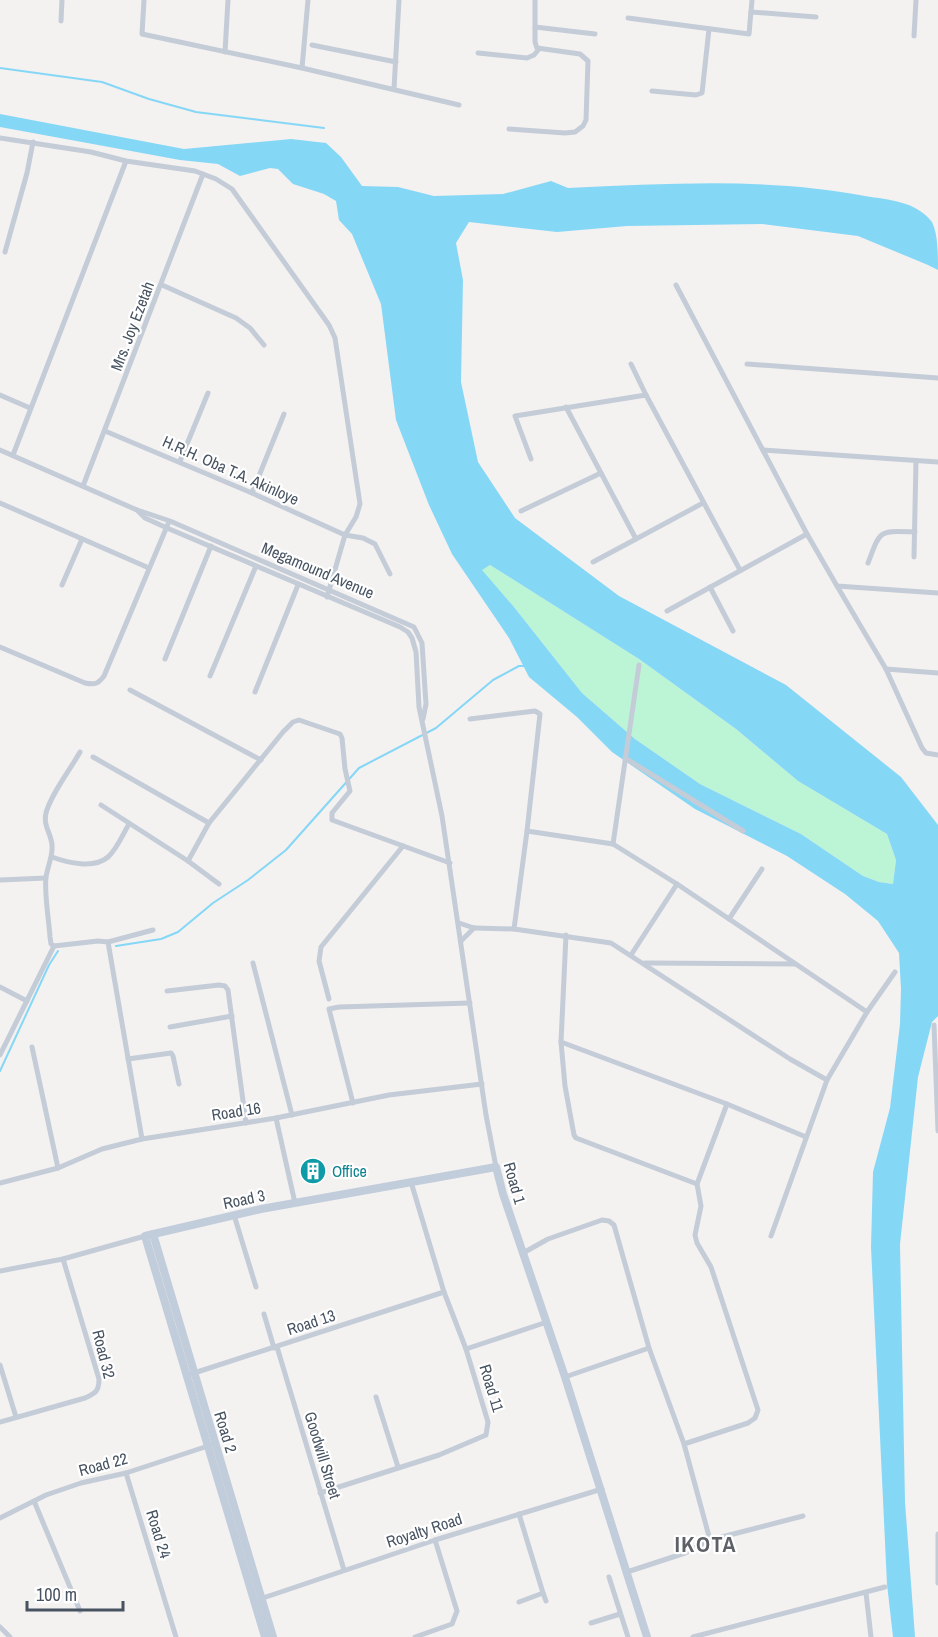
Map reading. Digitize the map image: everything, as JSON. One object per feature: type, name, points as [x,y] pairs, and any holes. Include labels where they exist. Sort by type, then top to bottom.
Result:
[{"type":"street","points":[[60,21],[62,0]]},
{"type":"street","points":[[144,0],[142,34],[459,105]]},
{"type":"street","points":[[225,52],[228,0]]},
{"type":"street","points":[[302,68],[308,0]]},
{"type":"street","points":[[394,89],[399,0]]},
{"type":"street","points":[[509,129],[570,133],[579,130],[585,124],[588,108],[586,58],[575,53],[539,49],[535,46],[535,0]]},
{"type":"street","points":[[628,18],[749,34],[752,0]]},
{"type":"street","points":[[914,36],[916,0]]},
{"type":"street","points":[[751,12],[816,17]]},
{"type":"street","points":[[535,27],[595,34]]},
{"type":"street","points":[[652,91],[696,95],[702,93],[709,29]]},
{"type":"street","points":[[312,45],[396,62]]},
{"type":"street","points":[[478,53],[527,58],[539,49]]},
{"type":"street","points":[[0,138],[91,152],[126,161],[203,174],[216,179],[232,189],[329,325],[335,338],[360,504],[356,517],[345,535],[327,597]]},
{"type":"street","points":[[5,252],[33,142]]},
{"type":"street","points":[[12,455],[126,161]]},
{"type":"street","name":"Mrs. Joy Ezetah","points":[[83,486],[203,174]]},
{"type":"street","points":[[162,285],[236,318],[250,328],[264,345]]},
{"type":"street","points":[[676,285],[807,534],[886,669],[922,748],[926,753],[938,755]]},
{"type":"street","points":[[631,364],[740,570]]},
{"type":"street","points":[[747,364],[938,378]]},
{"type":"street","points":[[180,461],[208,393]]},
{"type":"street","points":[[531,459],[515,416],[646,394]]},
{"type":"street","points":[[0,395],[30,408]]},
{"type":"street","points":[[566,407],[636,540]]},
{"type":"street","points":[[252,492],[284,414]]},
{"type":"street","name":"H.R.H. Oba T.A. Akinloye","points":[[105,431],[252,492],[345,535],[363,538],[375,544],[390,574]]},
{"type":"street","name":"Megamound Avenue","points":[[0,450],[414,627],[422,643],[426,704]]},
{"type":"street","points":[[763,450],[938,462]]},
{"type":"street","points":[[914,557],[916,461]]},
{"type":"street","points":[[521,511],[601,472]]},
{"type":"street","points":[[0,503],[149,568]]},
{"type":"street","points":[[593,562],[703,503]]},
{"type":"street","name":"Megamound Avenue","points":[[137,510],[145,518],[167,528],[408,632],[416,652],[419,707]]},
{"type":"street","points":[[0,647],[85,683],[93,685],[100,682],[170,521]]},
{"type":"street","points":[[868,563],[881,533],[887,531],[915,532]]},
{"type":"street","points":[[667,610],[807,534]]},
{"type":"street","points":[[62,585],[82,539]]},
{"type":"street","points":[[165,659],[211,546]]},
{"type":"street","points":[[210,676],[256,566]]},
{"type":"street","points":[[255,692],[298,585]]},
{"type":"street","points":[[837,586],[938,593]]},
{"type":"street","points":[[710,587],[733,631]]},
{"type":"street","points":[[613,844],[639,665]]},
{"type":"street","points":[[886,669],[938,673]]},
{"type":"street","points":[[130,690],[261,760]]},
{"type":"street","name":"Road 1","points":[[423,723],[426,704]]},
{"type":"street","name":"Road 1","points":[[419,707],[450,863],[496,1167],[602,1489],[647,1637]]},
{"type":"street","points":[[470,719],[535,711],[540,714],[514,929]]},
{"type":"street","points":[[188,861],[209,823],[288,726],[304,720],[340,734],[342,738],[346,776],[350,789],[332,813],[332,820],[450,863]]},
{"type":"street","points":[[54,945],[51,944],[50,937],[46,878],[52,857],[51,837],[45,823],[46,814],[50,802],[80,752]]},
{"type":"street","points":[[93,757],[209,823]]},
{"type":"street","points":[[625,758],[742,831]]},
{"type":"street","points":[[101,805],[188,861],[219,885]]},
{"type":"street","points":[[52,857],[68,863],[100,862],[109,856],[129,824]]},
{"type":"street","points":[[527,831],[613,844],[729,918],[867,1012]]},
{"type":"street","points":[[329,999],[319,961],[321,947],[403,846]]},
{"type":"street","points":[[729,918],[762,869]]},
{"type":"street","points":[[0,880],[46,878]]},
{"type":"street","points":[[631,955],[677,884]]},
{"type":"street","points":[[459,922],[474,928],[514,929],[607,941],[790,1059],[828,1080]]},
{"type":"street","points":[[461,941],[474,928]]},
{"type":"street","points":[[54,945],[98,940],[108,942],[153,930]]},
{"type":"street","points":[[567,935],[561,1042],[565,1086],[574,1135],[576,1138],[697,1184]]},
{"type":"street","points":[[108,942],[142,1139]]},
{"type":"street","points":[[0,1055],[54,945]]},
{"type":"street","points":[[253,963],[292,1115]]},
{"type":"street","points":[[644,963],[796,964]]},
{"type":"street","points":[[771,1236],[828,1080],[867,1012],[895,972]]},
{"type":"street","points":[[167,991],[219,985],[225,986],[228,990],[246,1123]]},
{"type":"street","points":[[0,987],[27,1001]]},
{"type":"street","points":[[353,1103],[329,1009],[470,1003]]},
{"type":"street","points":[[170,1027],[232,1016]]},
{"type":"street","points":[[934,1025],[938,1131]]},
{"type":"street","points":[[561,1042],[727,1104],[806,1137]]},
{"type":"street","points":[[32,1047],[58,1168]]},
{"type":"street","points":[[128,1059],[171,1053],[179,1084]]},
{"type":"street","name":"Road 16","points":[[0,1183],[58,1168],[102,1149],[142,1139],[276,1118],[418,1091],[482,1084]]},
{"type":"street","points":[[684,1444],[748,1423],[755,1418],[758,1410],[711,1267],[694,1235],[701,1206],[697,1184],[727,1104]]},
{"type":"street","points":[[276,1118],[296,1203]]},
{"type":"street","name":"Road 3","points":[[0,1271],[63,1259],[149,1235],[234,1215],[496,1167]]},
{"type":"street","name":"Road 11","points":[[320,1493],[439,1455],[486,1435],[488,1422],[466,1349],[444,1292],[411,1182]]},
{"type":"street","points":[[234,1215],[256,1287]]},
{"type":"street","points":[[523,1253],[548,1239],[602,1220],[614,1225],[649,1348],[684,1444],[710,1540]]},
{"type":"street","name":"Road 2","points":[[149,1235],[258,1599],[266,1637]]},
{"type":"street","name":"Road 32","points":[[0,1422],[85,1398],[96,1393],[99,1388],[99,1379],[63,1259]]},
{"type":"street","name":"Road 13","points":[[191,1375],[444,1292]]},
{"type":"street","name":"Goodwill Street","points":[[264,1314],[344,1570]]},
{"type":"street","points":[[466,1349],[547,1322]]},
{"type":"street","points":[[565,1377],[649,1348]]},
{"type":"street","points":[[0,1365],[15,1417]]},
{"type":"street","points":[[375,1397],[398,1467]]},
{"type":"street","name":"Road 22","points":[[0,1518],[34,1501],[81,1483],[126,1473],[212,1445]]},
{"type":"street","name":"Road 24","points":[[126,1473],[176,1637]]},
{"type":"street","name":"Royalty Road","points":[[258,1599],[435,1540],[602,1489]]},
{"type":"street","points":[[34,1501],[80,1611]]},
{"type":"street","points":[[519,1514],[546,1601]]},
{"type":"street","points":[[627,1572],[685,1553],[710,1540],[804,1516]]},
{"type":"street","points":[[938,1534],[938,1583]]},
{"type":"street","points":[[415,1637],[452,1624],[457,1611],[435,1540]]},
{"type":"street","points":[[609,1577],[628,1637]]},
{"type":"street","points":[[693,1637],[885,1587]]},
{"type":"street","points":[[519,1602],[543,1593]]},
{"type":"street","points":[[866,1593],[871,1637]]},
{"type":"street","name":"Road 2","points":[[258,1599],[273,1637]]},
{"type":"street","points":[[591,1623],[620,1614]]},
{"type":"street","points":[[0,1627],[10,1637]]},
{"type":"green space","points":[[490,565],[639,659],[736,729],[798,781],[887,834],[896,860],[893,884],[863,876],[801,834],[700,784],[635,739],[582,693],[514,607],[481,570]]},
{"type":"water","points":[[0,114],[184,149],[291,139],[326,143],[341,157],[362,186],[398,187],[434,196],[503,194],[551,181],[568,188],[754,184],[828,190],[893,200],[918,210],[932,222],[937,239],[938,270],[858,236],[762,224],[627,226],[557,232],[469,222],[456,243],[463,280],[461,382],[478,462],[515,518],[619,596],[786,685],[901,777],[938,825],[938,1016],[932,1022],[918,1077],[900,1244],[905,1502],[915,1637],[893,1637],[887,1584],[871,1247],[873,1172],[890,1108],[900,1024],[899,953],[878,921],[845,894],[787,856],[695,809],[612,752],[577,717],[529,677],[509,638],[452,554],[429,505],[396,420],[381,304],[352,234],[339,220],[336,201],[324,194],[293,184],[278,169],[270,168],[240,176],[218,164],[180,160],[0,127]],"holes":[[[490,565],[639,659],[736,729],[798,781],[887,834],[896,860],[893,884],[863,876],[801,834],[700,784],[635,739],[582,693],[482,570]]]},
{"type":"waterway","points":[[0,68],[102,82],[149,99],[196,112],[324,128]]},
{"type":"waterway","points":[[116,946],[161,939],[178,932],[213,903],[248,880],[286,850],[359,768],[436,728],[493,680],[519,666],[526,666]]},
{"type":"waterway","points":[[0,1071],[49,965],[58,951]]},
{"type":"place","name":"Office","points":[[313,1171]]},
{"type":"district","name":"IKOTA","points":[[706,1544]]}]
